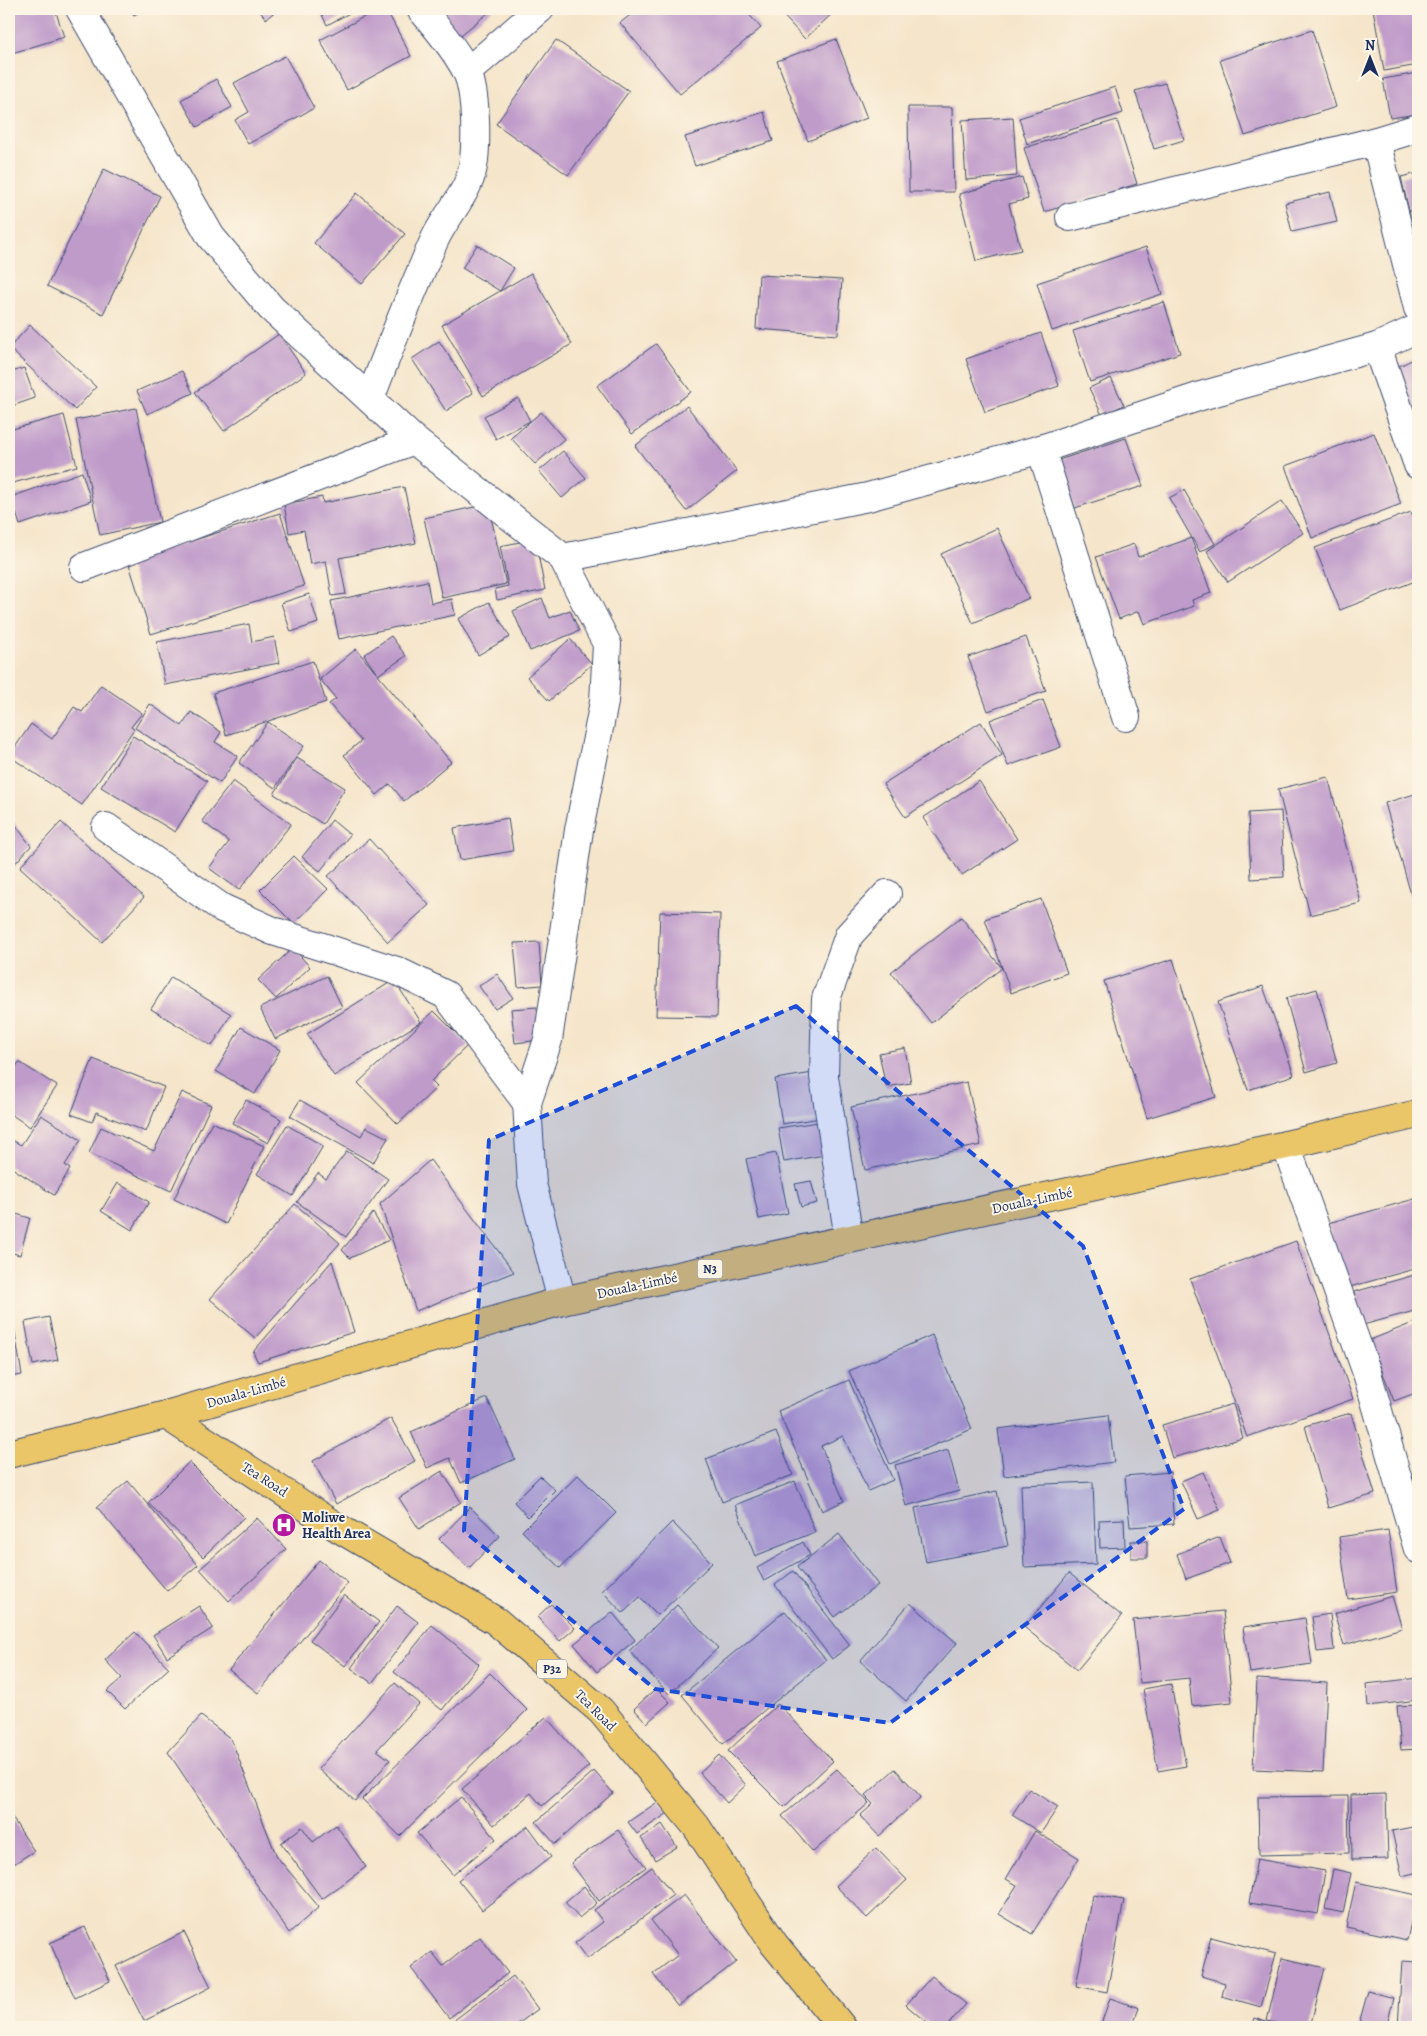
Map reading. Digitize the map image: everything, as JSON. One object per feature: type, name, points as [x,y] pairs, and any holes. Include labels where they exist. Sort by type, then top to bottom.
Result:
[{"type":"main road","name":"Douala-Limbé","points":[[9,1454],[166,1414],[562,1301],[1286,1145],[1418,1114]]},
{"type":"main road","name":"Tea Road","points":[[166,1414],[335,1526],[496,1621],[601,1711],[696,1826],[774,1944],[842,2027]]},
{"type":"street","points":[[80,9],[211,237],[271,308],[414,440],[563,558],[607,644],[604,702],[578,830],[548,1040],[527,1103],[532,1184],[562,1301]]},
{"type":"street","points":[[370,399],[408,298],[435,237],[470,179],[476,149],[473,96],[467,72],[451,47],[421,9]]},
{"type":"street","points":[[467,72],[540,9]]},
{"type":"street","points":[[1070,217],[1376,141],[1418,128]]},
{"type":"street","points":[[1376,141],[1418,308]]},
{"type":"street","points":[[563,558],[868,497],[1040,450],[1204,395],[1378,347],[1418,328]]},
{"type":"street","points":[[1378,347],[1418,465]]},
{"type":"street","points":[[84,567],[414,440]]},
{"type":"street","points":[[1040,450],[1126,717]]},
{"type":"street","points":[[106,827],[222,908],[273,931],[396,971],[446,995],[527,1103]]},
{"type":"street","points":[[849,1240],[824,1077],[826,999],[849,935],[887,894]]},
{"type":"street","points":[[1286,1145],[1367,1373],[1418,1549]]},
{"type":"highlighted area","points":[[796,1006],[1083,1246],[1184,1509],[890,1723],[655,1689],[464,1531],[489,1140]]},
{"type":"building","points":[[9,9],[55,9],[64,37],[9,54]]},
{"type":"building","points":[[130,9],[145,9],[134,15]]},
{"type":"building","points":[[258,9],[278,9],[266,19]]},
{"type":"building","points":[[319,9],[357,9],[327,25]]},
{"type":"building","points":[[379,9],[386,9],[411,56],[347,90],[320,40]]},
{"type":"building","points":[[431,9],[493,9],[456,39]]},
{"type":"building","points":[[638,9],[744,9],[761,28],[680,94],[620,23]]},
{"type":"building","points":[[777,9],[837,9],[805,39]]},
{"type":"building","points":[[1373,9],[1418,9],[1418,65],[1384,71]]},
{"type":"building","points":[[1312,30],[1336,107],[1245,136],[1220,60]]},
{"type":"building","points":[[836,39],[867,118],[808,141],[777,61]]},
{"type":"building","points":[[556,40],[629,91],[568,175],[496,124]]},
{"type":"building","points":[[285,56],[314,108],[248,144],[235,120],[249,112],[234,83]]},
{"type":"building","points":[[1418,73],[1418,114],[1390,118],[1383,79]]},
{"type":"building","points":[[216,79],[232,107],[197,127],[181,100]]},
{"type":"building","points":[[1165,83],[1184,140],[1154,149],[1135,91]]},
{"type":"building","points":[[1115,87],[1123,113],[1027,144],[1019,118]]},
{"type":"building","points":[[908,107],[952,107],[954,192],[909,192]]},
{"type":"building","points":[[764,112],[773,141],[695,166],[685,137]]},
{"type":"building","points":[[1013,117],[1017,176],[966,180],[962,120]]},
{"type":"building","points":[[1117,120],[1137,184],[1044,212],[1024,148]]},
{"type":"building","points":[[104,169],[160,196],[103,314],[47,286]]},
{"type":"building","points":[[1418,173],[1418,249],[1401,177]]},
{"type":"building","points":[[1022,177],[1028,199],[1009,204],[1021,250],[976,261],[959,194]]},
{"type":"building","points":[[1330,192],[1337,222],[1292,232],[1285,203]]},
{"type":"building","points":[[357,193],[405,234],[362,284],[314,243]]},
{"type":"building","points":[[477,245],[514,268],[500,291],[462,268]]},
{"type":"building","points":[[1146,247],[1162,294],[1052,331],[1037,283]]},
{"type":"building","points":[[531,273],[572,344],[483,396],[442,325]]},
{"type":"building","points":[[759,275],[842,280],[838,335],[756,329]]},
{"type":"building","points":[[1164,302],[1180,353],[1090,382],[1073,331]]},
{"type":"building","points":[[30,325],[96,387],[75,410],[9,348]]},
{"type":"building","points":[[1041,333],[1059,386],[985,412],[966,359]]},
{"type":"building","points":[[279,334],[306,373],[224,431],[195,392]]},
{"type":"building","points":[[439,341],[473,393],[446,411],[412,359]]},
{"type":"building","points":[[656,344],[691,392],[632,434],[597,386]]},
{"type":"building","points":[[1418,357],[1418,421],[1393,369]]},
{"type":"building","points":[[24,368],[35,398],[9,407],[9,373]]},
{"type":"building","points":[[182,371],[193,393],[147,414],[137,391]]},
{"type":"building","points":[[1111,378],[1124,405],[1102,415],[1089,388]]},
{"type":"building","points":[[518,398],[530,421],[496,439],[484,416]]},
{"type":"building","points":[[687,406],[737,471],[686,511],[635,446]]},
{"type":"building","points":[[136,408],[160,522],[100,535],[76,420]]},
{"type":"building","points":[[541,412],[564,439],[535,464],[511,438]]},
{"type":"building","points":[[64,415],[77,466],[9,484],[9,430]]},
{"type":"building","points":[[1374,433],[1401,504],[1312,538],[1285,466]]},
{"type":"building","points":[[1126,438],[1143,486],[1075,508],[1059,460]]},
{"type":"building","points":[[563,451],[586,478],[562,498],[539,471]]},
{"type":"building","points":[[82,472],[91,501],[20,525],[11,497]]},
{"type":"building","points":[[404,487],[416,543],[339,558],[346,594],[332,596],[326,561],[310,564],[304,530],[289,533],[284,504],[322,497],[323,503]]},
{"type":"building","points":[[1184,490],[1215,544],[1200,552],[1169,498]]},
{"type":"building","points":[[1282,501],[1303,533],[1228,582],[1207,551]]},
{"type":"building","points":[[488,504],[506,584],[442,598],[424,518]]},
{"type":"building","points":[[1411,512],[1418,529],[1418,580],[1340,610],[1315,548]]},
{"type":"building","points":[[280,513],[304,586],[151,634],[128,561]]},
{"type":"building","points":[[997,528],[1029,598],[973,623],[941,554]]},
{"type":"building","points":[[1191,538],[1211,593],[1192,600],[1194,606],[1144,624],[1139,611],[1119,619],[1096,557],[1134,544],[1138,557]]},
{"type":"building","points":[[535,539],[545,590],[497,600],[495,589],[508,586],[500,546]]},
{"type":"building","points":[[427,581],[431,603],[452,599],[455,615],[339,639],[331,601]]},
{"type":"building","points":[[309,594],[318,623],[291,632],[281,603]]},
{"type":"building","points":[[542,598],[550,618],[570,610],[579,631],[530,651],[513,611]]},
{"type":"building","points":[[489,602],[510,637],[478,655],[458,619]]},
{"type":"building","points":[[249,624],[252,642],[274,637],[279,663],[165,685],[157,642]]},
{"type":"building","points":[[391,636],[406,656],[378,675],[364,655]]},
{"type":"building","points":[[1026,637],[1046,691],[988,711],[968,657]]},
{"type":"building","points":[[570,639],[592,664],[549,701],[527,677]]},
{"type":"building","points":[[356,649],[451,762],[404,801],[390,784],[377,795],[344,755],[361,741],[329,704],[336,699],[320,679]]},
{"type":"building","points":[[313,661],[326,702],[226,735],[213,693]]},
{"type":"building","points":[[101,685],[142,713],[131,727],[134,729],[82,805],[9,756],[31,724],[52,739],[74,707],[82,712]]},
{"type":"building","points":[[1043,700],[1061,747],[1008,766],[990,720]]},
{"type":"building","points":[[150,704],[182,726],[191,712],[221,732],[215,742],[238,756],[220,783],[135,728]]},
{"type":"building","points":[[268,722],[304,746],[275,788],[239,763]]},
{"type":"building","points":[[981,722],[1002,755],[905,817],[883,784]]},
{"type":"building","points":[[133,736],[207,781],[175,832],[101,787]]},
{"type":"building","points":[[297,758],[345,788],[323,824],[274,794]]},
{"type":"building","points":[[1328,777],[1361,903],[1310,915],[1278,789]]},
{"type":"building","points":[[233,781],[291,824],[239,890],[209,868],[229,842],[202,821]]},
{"type":"building","points":[[979,781],[1017,839],[962,875],[923,818]]},
{"type":"building","points":[[1418,793],[1418,919],[1385,803]]},
{"type":"building","points":[[1281,811],[1284,877],[1251,879],[1248,813]]},
{"type":"building","points":[[9,816],[31,846],[9,870]]},
{"type":"building","points":[[508,818],[513,851],[460,860],[454,828]]},
{"type":"building","points":[[332,820],[350,835],[320,871],[302,857]]},
{"type":"building","points":[[61,822],[144,897],[102,942],[20,867]]},
{"type":"building","points":[[369,839],[429,905],[388,942],[328,876]]},
{"type":"building","points":[[294,856],[328,889],[294,924],[260,890]]},
{"type":"building","points":[[1041,899],[1067,973],[1011,993],[985,919]]},
{"type":"building","points":[[660,912],[720,914],[717,1017],[656,1016]]},
{"type":"building","points":[[961,917],[1002,968],[931,1023],[891,972]]},
{"type":"building","points":[[539,942],[542,985],[518,987],[514,943]]},
{"type":"building","points":[[293,948],[310,967],[276,999],[258,980]]},
{"type":"building","points":[[1173,959],[1216,1097],[1147,1118],[1104,981]]},
{"type":"building","points":[[497,974],[513,998],[495,1009],[479,986]]},
{"type":"building","points":[[327,976],[342,1007],[275,1039],[260,1008]]},
{"type":"building","points":[[171,977],[231,1014],[212,1046],[151,1009]]},
{"type":"building","points":[[394,980],[421,1022],[334,1076],[307,1034]]},
{"type":"building","points":[[1263,986],[1294,1075],[1248,1090],[1218,1002]]},
{"type":"building","points":[[1317,989],[1337,1063],[1306,1072],[1286,998]]},
{"type":"building","points":[[537,1007],[540,1040],[515,1043],[511,1009]]},
{"type":"building","points":[[434,1011],[468,1045],[431,1081],[437,1087],[398,1124],[358,1083]]},
{"type":"building","points":[[241,1027],[280,1050],[255,1094],[216,1071]]},
{"type":"building","points":[[905,1048],[911,1083],[886,1087],[879,1053]]},
{"type":"building","points":[[93,1059],[164,1087],[146,1132],[96,1112],[92,1122],[71,1114]]},
{"type":"building","points":[[19,1062],[57,1086],[30,1127],[9,1113],[9,1077]]},
{"type":"building","points":[[813,1073],[821,1118],[782,1124],[775,1079]]},
{"type":"building","points":[[967,1082],[981,1145],[865,1170],[851,1107]]},
{"type":"building","points":[[182,1092],[211,1105],[171,1191],[89,1153],[101,1127],[154,1151]]},
{"type":"building","points":[[246,1100],[281,1119],[268,1143],[232,1123]]},
{"type":"building","points":[[300,1100],[361,1136],[366,1127],[388,1138],[373,1163],[290,1116]]},
{"type":"building","points":[[41,1115],[81,1140],[65,1165],[70,1169],[54,1195],[9,1166],[9,1145],[12,1140],[21,1145]]},
{"type":"building","points":[[825,1121],[830,1154],[784,1162],[778,1128]]},
{"type":"building","points":[[212,1122],[264,1146],[226,1224],[174,1199]]},
{"type":"building","points":[[287,1125],[323,1146],[293,1196],[257,1174]]},
{"type":"building","points":[[347,1151],[388,1179],[346,1237],[297,1202],[318,1173],[326,1179]]},
{"type":"building","points":[[776,1153],[788,1213],[759,1219],[746,1159]]},
{"type":"building","points":[[430,1160],[514,1272],[416,1311],[380,1204]]},
{"type":"building","points":[[811,1181],[817,1203],[801,1207],[795,1184]]},
{"type":"building","points":[[118,1183],[149,1202],[132,1230],[101,1211]]},
{"type":"building","points":[[1418,1198],[1418,1268],[1346,1288],[1328,1223]]},
{"type":"building","points":[[295,1204],[340,1243],[255,1338],[210,1299]]},
{"type":"building","points":[[9,1212],[30,1218],[20,1255],[9,1252]]},
{"type":"building","points":[[373,1213],[389,1240],[350,1258],[342,1250]]},
{"type":"building","points":[[1296,1241],[1353,1399],[1247,1437],[1190,1279]]},
{"type":"building","points":[[332,1261],[354,1332],[258,1362],[253,1352]]},
{"type":"building","points":[[1418,1274],[1418,1310],[1363,1325],[1354,1292]]},
{"type":"building","points":[[9,1310],[11,1310],[22,1375],[9,1377]]},
{"type":"building","points":[[49,1317],[58,1360],[33,1365],[25,1322]]},
{"type":"building","points":[[1418,1321],[1418,1392],[1394,1401],[1370,1340]]},
{"type":"building","points":[[932,1335],[972,1429],[890,1464],[849,1371]]},
{"type":"building","points":[[849,1380],[893,1480],[868,1491],[843,1436],[821,1446],[844,1501],[822,1511],[778,1411]]},
{"type":"building","points":[[487,1398],[515,1459],[461,1483],[450,1458],[427,1468],[411,1432]]},
{"type":"building","points":[[1233,1404],[1243,1438],[1172,1458],[1162,1425]]},
{"type":"building","points":[[1351,1413],[1375,1494],[1328,1508],[1305,1426]]},
{"type":"building","points":[[1108,1415],[1114,1462],[1004,1476],[998,1429]]},
{"type":"building","points":[[391,1418],[415,1461],[336,1504],[313,1461]]},
{"type":"building","points":[[776,1432],[793,1475],[722,1502],[706,1459]]},
{"type":"building","points":[[948,1450],[959,1491],[906,1506],[895,1465]]},
{"type":"building","points":[[189,1462],[244,1517],[203,1557],[148,1503]]},
{"type":"building","points":[[1418,1470],[1418,1487],[1411,1475]]},
{"type":"building","points":[[442,1471],[461,1502],[419,1529],[399,1498]]},
{"type":"building","points":[[1170,1472],[1174,1524],[1130,1527],[1125,1476]]},
{"type":"building","points":[[1203,1472],[1220,1510],[1198,1519],[1181,1481]]},
{"type":"building","points":[[578,1475],[616,1513],[560,1568],[522,1531]]},
{"type":"building","points":[[540,1476],[555,1490],[528,1517],[514,1502]]},
{"type":"building","points":[[128,1481],[198,1565],[167,1591],[97,1507]]},
{"type":"building","points":[[795,1481],[815,1532],[755,1556],[735,1505]]},
{"type":"building","points":[[1093,1482],[1096,1564],[1024,1567],[1021,1485]]},
{"type":"building","points":[[997,1491],[1008,1546],[926,1562],[915,1508]]},
{"type":"building","points":[[470,1507],[500,1536],[469,1568],[439,1539]]},
{"type":"building","points":[[257,1518],[286,1549],[229,1601],[200,1569]]},
{"type":"building","points":[[1124,1519],[1125,1547],[1100,1548],[1099,1520]]},
{"type":"building","points":[[672,1522],[712,1563],[658,1615],[640,1597],[623,1613],[602,1591]]},
{"type":"building","points":[[1388,1530],[1397,1592],[1348,1599],[1339,1537]]},
{"type":"building","points":[[839,1534],[878,1585],[835,1617],[797,1567]]},
{"type":"building","points":[[1220,1537],[1230,1563],[1186,1579],[1177,1554]]},
{"type":"building","points":[[1131,1541],[1147,1541],[1147,1558],[1131,1558]]},
{"type":"building","points":[[803,1542],[810,1555],[764,1581],[757,1568]]},
{"type":"building","points":[[319,1560],[348,1583],[258,1693],[229,1670]]},
{"type":"building","points":[[793,1571],[850,1645],[832,1659],[775,1585]]},
{"type":"building","points":[[1069,1573],[1122,1616],[1077,1670],[1024,1627]]},
{"type":"building","points":[[344,1595],[379,1622],[345,1666],[310,1640]]},
{"type":"building","points":[[1392,1596],[1402,1628],[1344,1645],[1334,1614]]},
{"type":"building","points":[[910,1603],[957,1643],[906,1701],[860,1661]]},
{"type":"building","points":[[551,1604],[575,1628],[560,1641],[537,1617]]},
{"type":"building","points":[[677,1605],[718,1648],[669,1694],[629,1651]]},
{"type":"building","points":[[199,1606],[213,1628],[167,1657],[153,1635]]},
{"type":"building","points":[[397,1606],[418,1622],[372,1683],[351,1668]]},
{"type":"building","points":[[785,1611],[826,1660],[723,1744],[682,1695]]},
{"type":"building","points":[[1223,1611],[1232,1702],[1192,1706],[1189,1678],[1140,1683],[1133,1620]]},
{"type":"building","points":[[612,1612],[635,1640],[597,1672],[574,1644]]},
{"type":"building","points":[[1330,1614],[1334,1650],[1317,1652],[1312,1617]]},
{"type":"building","points":[[1305,1618],[1312,1664],[1250,1673],[1243,1627]]},
{"type":"building","points":[[432,1625],[479,1664],[442,1710],[394,1672]]},
{"type":"building","points":[[135,1632],[169,1668],[125,1709],[107,1691],[122,1678],[105,1660]]},
{"type":"building","points":[[490,1673],[527,1710],[400,1836],[362,1799]]},
{"type":"building","points":[[1418,1678],[1418,1700],[1368,1706],[1366,1684]]},
{"type":"building","points":[[1257,1679],[1327,1683],[1323,1772],[1253,1769]]},
{"type":"building","points":[[395,1683],[419,1704],[377,1750],[390,1760],[355,1801],[318,1769]]},
{"type":"building","points":[[1171,1684],[1186,1766],[1158,1771],[1143,1689]]},
{"type":"building","points":[[656,1688],[670,1702],[647,1723],[634,1709]]},
{"type":"building","points":[[778,1704],[833,1761],[784,1807],[728,1751]]},
{"type":"building","points":[[1418,1705],[1418,1749],[1401,1750],[1397,1706]]},
{"type":"building","points":[[201,1716],[231,1739],[277,1857],[319,1907],[289,1933],[168,1752]]},
{"type":"building","points":[[546,1717],[589,1766],[542,1806],[531,1793],[494,1825],[462,1789]]},
{"type":"building","points":[[719,1755],[746,1785],[727,1803],[700,1773]]},
{"type":"building","points":[[837,1769],[869,1803],[813,1852],[782,1816]]},
{"type":"building","points":[[895,1769],[921,1797],[879,1836],[860,1816],[873,1804],[865,1796]]},
{"type":"building","points":[[594,1771],[613,1793],[555,1844],[536,1822]]},
{"type":"building","points":[[1029,1789],[1058,1807],[1041,1833],[1012,1815]]},
{"type":"building","points":[[1386,1794],[1388,1859],[1352,1860],[1351,1795]]},
{"type":"building","points":[[1348,1796],[1349,1853],[1259,1855],[1258,1797]]},
{"type":"building","points":[[461,1797],[496,1839],[453,1875],[417,1833]]},
{"type":"building","points":[[659,1801],[668,1813],[637,1834],[628,1822]]},
{"type":"building","points":[[9,1813],[34,1851],[9,1867]]},
{"type":"building","points":[[662,1824],[677,1847],[655,1860],[641,1838]]},
{"type":"building","points":[[336,1825],[366,1867],[322,1899],[281,1843],[302,1827],[313,1842]]},
{"type":"building","points":[[528,1826],[551,1857],[482,1910],[458,1880]]},
{"type":"building","points":[[1418,1826],[1418,1872],[1402,1876],[1392,1831]]},
{"type":"building","points":[[618,1830],[646,1867],[599,1901],[571,1863]]},
{"type":"building","points":[[1035,1831],[1079,1858],[1032,1934],[999,1914],[1017,1885],[1006,1879]]},
{"type":"building","points":[[876,1848],[907,1880],[867,1918],[836,1886]]},
{"type":"building","points":[[1257,1859],[1325,1871],[1318,1914],[1249,1903]]},
{"type":"building","points":[[652,1867],[673,1895],[587,1959],[575,1943],[603,1922],[594,1910]]},
{"type":"building","points":[[1333,1869],[1351,1873],[1343,1913],[1325,1909]]},
{"type":"building","points":[[1356,1882],[1417,1895],[1407,1940],[1346,1927]]},
{"type":"building","points":[[584,1886],[597,1903],[579,1918],[565,1902]]},
{"type":"building","points":[[684,1895],[736,1962],[678,2006],[653,1974],[678,1955],[651,1920]]},
{"type":"building","points":[[1093,1895],[1124,1900],[1107,1992],[1076,1986]]},
{"type":"building","points":[[85,1927],[110,1981],[75,1998],[50,1943]]},
{"type":"building","points":[[184,1932],[211,1987],[144,2021],[116,1966]]},
{"type":"building","points":[[480,1937],[508,1973],[449,2018],[411,1968],[432,1952],[443,1966]]},
{"type":"building","points":[[1211,1937],[1276,1954],[1261,2007],[1222,1996],[1225,1983],[1201,1976]]},
{"type":"building","points":[[1282,1958],[1325,1968],[1310,2027],[1295,2027],[1267,2021]]},
{"type":"building","points":[[1402,1961],[1418,1962],[1418,2027],[1398,2027]]},
{"type":"building","points":[[513,1976],[538,2009],[514,2027],[458,2027],[453,2021]]},
{"type":"building","points":[[932,1976],[966,2004],[946,2027],[932,2027],[906,2005]]},
{"type":"building","points":[[1368,1991],[1394,1998],[1386,2027],[1358,2027]]},
{"type":"building","points":[[1110,1998],[1139,2008],[1132,2027],[1100,2027]]},
{"type":"building","points":[[1255,2018],[1280,2027],[1252,2027]]},
{"type":"place","name":"Moliwe Health Area","points":[[284,1525]]}]
